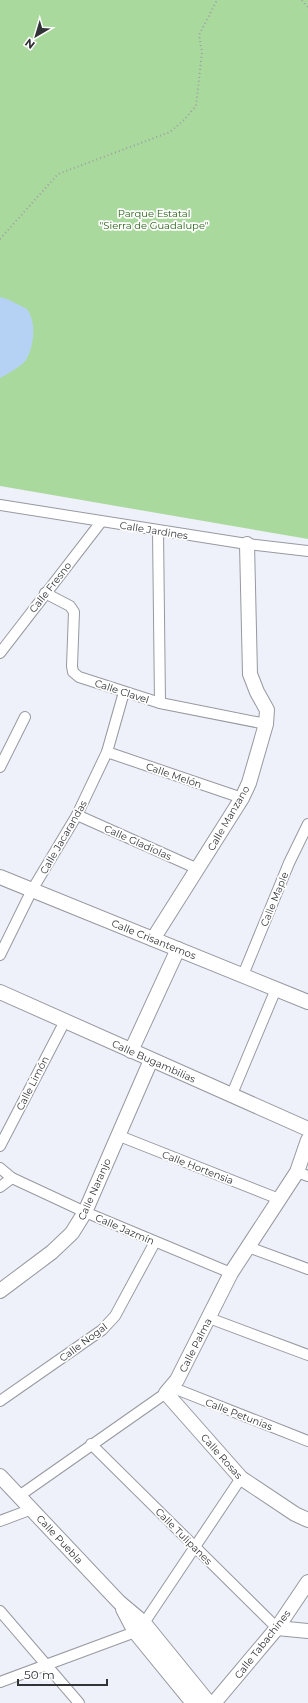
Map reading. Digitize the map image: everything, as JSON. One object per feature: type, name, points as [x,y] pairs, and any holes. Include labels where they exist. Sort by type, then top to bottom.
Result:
[{"type":"street","name":"Calle Jardines","points":[[0,505],[158,531],[308,551]]},
{"type":"street","name":"Calle Fresno","points":[[0,653],[101,522]]},
{"type":"street","points":[[158,531],[160,703]]},
{"type":"street","name":"Calle Manzano","points":[[153,939],[242,798],[249,783],[266,724],[267,710],[257,692],[250,674],[247,544]]},
{"type":"street","name":"Calle Clavel","points":[[45,593],[70,606],[74,612],[72,666],[73,672],[79,677],[160,703],[266,724]]},
{"type":"street","name":"Calle Jacarandas","points":[[0,955],[32,890],[77,815],[107,752],[124,692]]},
{"type":"street","points":[[0,767],[25,718]]},
{"type":"street","name":"Calle Melón","points":[[107,752],[242,798]]},
{"type":"street","name":"Calle Gladiolas","points":[[77,815],[198,869]]},
{"type":"street","name":"Calle Maple","points":[[243,975],[289,863],[308,824]]},
{"type":"street","name":"Calle Crisantemos","points":[[0,877],[308,1002]]},
{"type":"street","points":[[131,1051],[178,949]]},
{"type":"street","points":[[232,1094],[276,989]]},
{"type":"street","name":"Calle Bugambilias","points":[[0,992],[308,1129]]},
{"type":"street","name":"Calle Limón","points":[[0,1146],[65,1021]]},
{"type":"street","name":"Calle Naranjo","points":[[0,1291],[57,1247],[72,1233],[85,1212],[117,1135],[151,1060]]},
{"type":"street","name":"Calle Hortensia","points":[[117,1135],[279,1198]]},
{"type":"street","name":"Calle Palma","points":[[19,1496],[169,1390],[177,1380],[231,1274],[279,1198],[302,1174],[308,1140]]},
{"type":"street","name":"Calle Jazmín","points":[[0,1168],[12,1178],[85,1212],[231,1274]]},
{"type":"street","points":[[0,1187],[12,1178]]},
{"type":"street","name":"Calle Nogal","points":[[0,1401],[102,1330],[114,1316],[155,1242]]},
{"type":"street","points":[[248,1247],[308,1269]]},
{"type":"street","points":[[209,1318],[308,1355]]},
{"type":"street","name":"Calle Petunias","points":[[169,1390],[308,1440]]},
{"type":"street","name":"Calle Rosas","points":[[169,1390],[241,1478],[295,1514],[308,1520]]},
{"type":"street","name":"Calle Tulipanes","points":[[92,1444],[277,1628]]},
{"type":"street","name":"Calle Puebla","points":[[0,1476],[119,1602],[193,1703]]},
{"type":"street","points":[[0,1682],[139,1628],[241,1478]]},
{"type":"street","points":[[0,1521],[32,1509]]},
{"type":"street","name":"Calle Tabachines","points":[[214,1703],[277,1628],[308,1582]]},
{"type":"street","points":[[0,1611],[79,1703]]},
{"type":"street","name":"Calle Puebla","points":[[139,1628],[208,1703]]},
{"type":"street","points":[[277,1628],[308,1631]]},
{"type":"path","points":[[0,239],[58,174],[170,132],[184,120],[196,106],[202,52],[199,35],[217,0]]},
{"type":"path","points":[[302,0],[308,7]]},
{"type":"green space","name":"Parque Estatal \"Sierra de Guadalupe\"","points":[[0,0],[308,0],[308,539],[0,486]]},
{"type":"water","points":[[0,297],[27,309],[32,321],[33,334],[31,348],[26,360],[18,367],[0,378]]}]
